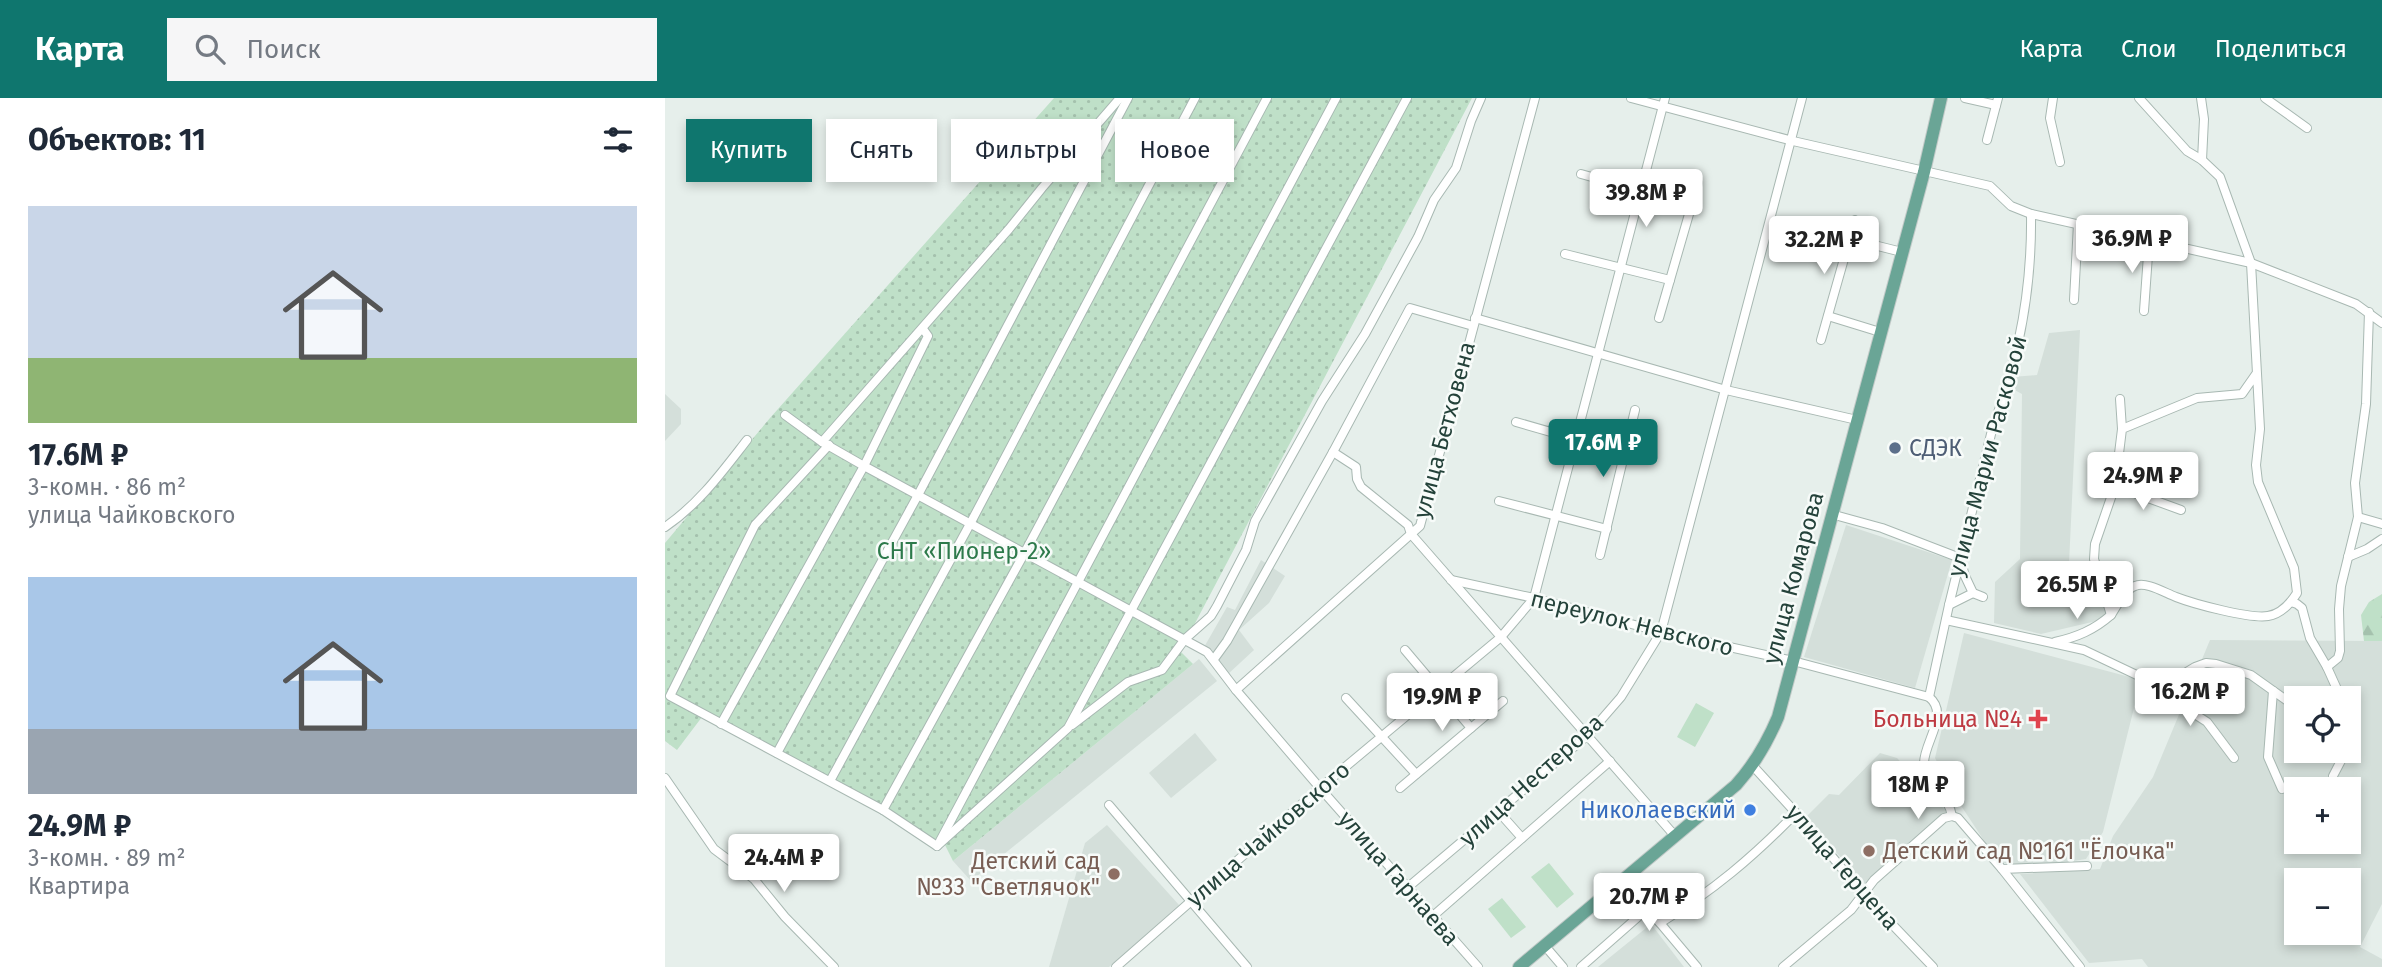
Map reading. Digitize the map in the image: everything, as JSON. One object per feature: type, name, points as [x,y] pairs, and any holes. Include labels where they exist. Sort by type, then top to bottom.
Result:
[{"type":"main road","name":"улица Комарова","points":[[1519,967],[1735,785],[1753,766],[1778,717],[1924,172],[1941,98]]},
{"type":"street","points":[[937,846],[883,810],[670,696],[755,526],[1120,98]]},
{"type":"street","points":[[777,753],[918,495],[1128,98]]},
{"type":"street","points":[[830,781],[970,524],[1195,98]]},
{"type":"street","points":[[883,810],[1025,552],[1266,98]]},
{"type":"street","points":[[937,846],[1336,98]]},
{"type":"street","points":[[1068,729],[1407,98]]},
{"type":"street","points":[[937,846],[1068,729],[1128,682],[1162,670],[1185,639],[1211,616],[1246,550],[1255,521],[1322,401],[1372,322],[1418,237],[1434,200],[1456,168],[1481,98]]},
{"type":"street","name":"улица Бетховена","points":[[1236,690],[1420,526],[1535,98]]},
{"type":"street","points":[[1631,98],[1664,103],[1793,141],[1990,186],[2011,206],[2031,214],[2251,263],[2343,298],[2369,312],[2382,323]]},
{"type":"street","name":"улица Нестерова","points":[[1408,888],[1588,735],[1621,697],[1661,632],[1793,141],[1802,98]]},
{"type":"street","points":[[1965,98],[1997,102],[1987,140]]},
{"type":"street","points":[[2053,98],[2050,118],[2060,162]]},
{"type":"street","points":[[2050,643],[2085,634],[2100,626],[2128,590],[2137,584],[2183,600],[2255,616],[2269,616],[2282,610],[2297,593],[2294,568],[2258,482],[2256,465],[2260,429],[2251,263],[2220,177],[2202,160],[2187,151],[2139,98]]},
{"type":"street","points":[[2201,98],[2204,119],[2202,160]]},
{"type":"street","points":[[2265,98],[2307,128]]},
{"type":"street","name":"улица Чайковского","points":[[1116,967],[1320,788],[1501,637],[1534,598],[1664,103]]},
{"type":"street","points":[[1581,174],[1692,205]]},
{"type":"street","points":[[1658,318],[1698,183]]},
{"type":"street","name":"улица Марии Расковой","points":[[1929,697],[1960,558],[2023,318],[2030,280],[2031,214]]},
{"type":"street","points":[[1821,340],[1855,220]]},
{"type":"street","points":[[2074,300],[2078,224]]},
{"type":"street","points":[[1850,239],[1902,251]]},
{"type":"street","points":[[2144,311],[2149,241]]},
{"type":"street","points":[[1565,254],[1670,280]]},
{"type":"street","points":[[1214,659],[1333,452],[1409,308],[1598,354],[1726,390],[1857,420]]},
{"type":"street","points":[[2327,667],[2338,658],[2340,651],[2341,586],[2358,517],[2355,483],[2366,404],[2369,312]]},
{"type":"street","points":[[1828,316],[1880,332]]},
{"type":"street","points":[[721,724],[864,466],[928,336],[923,329]]},
{"type":"street","points":[[2122,429],[2197,398],[2242,394],[2256,374]]},
{"type":"street","points":[[2111,615],[2094,559],[2095,544],[2115,486],[2122,429],[2120,399]]},
{"type":"street","points":[[1600,555],[1635,410]]},
{"type":"street","name":"улица Гарнаева","points":[[785,415],[826,444],[864,466],[1207,652],[1320,788],[1478,967]]},
{"type":"street","points":[[1516,422],[1623,453]]},
{"type":"street","points":[[665,527],[686,513],[747,440]]},
{"type":"street","points":[[1333,452],[1356,467],[1361,487],[1408,526],[1411,534],[1675,836]]},
{"type":"street","points":[[2115,486],[2181,510]]},
{"type":"street","points":[[1499,500],[1607,529]]},
{"type":"street","points":[[1832,514],[1882,528],[1960,558],[1973,593],[1983,597]]},
{"type":"street","points":[[2358,517],[2382,523]]},
{"type":"street","points":[[2348,557],[2382,539]]},
{"type":"street","name":"переулок Невского","points":[[1451,580],[1534,598],[1661,632],[1793,661],[1929,697]]},
{"type":"street","points":[[1949,605],[1973,593]]},
{"type":"street","points":[[2291,602],[2302,608],[2310,638],[2336,686]]},
{"type":"street","points":[[1946,620],[2101,656],[2162,687],[2207,722],[2234,758]]},
{"type":"street","points":[[1405,650],[1471,728]]},
{"type":"street","points":[[2162,687],[2206,663],[2251,675],[2284,698]]},
{"type":"street","points":[[2273,691],[2268,757],[2282,789]]},
{"type":"street","points":[[1929,697],[1934,702],[1937,718],[1924,766],[1931,781],[1950,807],[1952,816]]},
{"type":"street","points":[[1346,698],[1416,774]]},
{"type":"street","points":[[1400,788],[1503,701]]},
{"type":"street","points":[[1433,916],[1610,761]]},
{"type":"street","points":[[2333,776],[2340,763]]},
{"type":"street","name":"улица Герцена","points":[[1753,766],[1863,894],[1933,967]]},
{"type":"street","points":[[665,778],[721,856],[754,879],[785,917],[834,967]]},
{"type":"street","points":[[1108,805],[1247,967]]},
{"type":"street","points":[[1498,811],[1522,838]]},
{"type":"street","points":[[1660,923],[1701,899],[1762,847],[1796,813]]},
{"type":"street","points":[[1789,965],[1851,910],[1874,880],[1938,822],[1952,816],[1958,818],[2002,869],[2080,967]]},
{"type":"street","points":[[2002,869],[2087,866]]},
{"type":"street","points":[[1621,882],[1697,967]]},
{"type":"street","points":[[1581,967],[1647,909]]},
{"type":"street","points":[[1545,946],[1563,967]]},
{"type":"shaded area","points":[[2080,330],[2068,585],[2105,598],[2105,619],[2041,634],[1994,623],[1995,582],[2020,559],[2022,394],[2011,388],[2012,377],[2037,375],[2049,333]]},
{"type":"shaded area","points":[[665,394],[681,409],[681,424],[665,441]]},
{"type":"shaded area","points":[[1846,525],[1952,560],[1915,688],[1804,657]]},
{"type":"shaded area","points":[[1261,560],[1285,576],[1269,603],[1239,630],[1254,650],[1227,675],[1203,649],[1227,607],[1235,610]]},
{"type":"shaded area","name":"Больница №4","points":[[1964,633],[2141,680],[2103,832],[2086,859],[2036,867],[1998,862],[1956,798],[1935,758]]},
{"type":"shaded area","points":[[2210,640],[2382,641],[2382,904],[2360,947],[2382,959],[2382,967],[2148,967],[2142,959],[2089,963],[2020,874],[2100,869],[2113,836],[2153,777]]},
{"type":"shaded area","points":[[1199,659],[1217,681],[971,881],[953,861]]},
{"type":"shaded area","points":[[1195,733],[1217,760],[1171,798],[1149,773]]},
{"type":"shaded area","name":"Детский сад №161 \"Ёлочка\"","points":[[1880,753],[1897,758],[1947,812],[1865,884],[1805,818],[1829,794],[1839,795]]},
{"type":"shaded area","name":"Детский сад №33 \"Светлячок\"","points":[[1107,825],[1179,905],[1109,967],[1049,967],[1085,843]]},
{"type":"shaded area","points":[[1651,924],[1684,967],[1598,967]]},
{"type":"green space","name":"СНТ «Пионер-2»","points":[[1054,98],[1472,98],[1192,629],[1176,647],[1193,664],[953,861],[944,843],[931,841],[702,717],[677,750],[665,741],[665,543],[770,418],[979,182],[1101,182],[1101,119],[1035,119]]},
{"type":"green space","points":[[2382,594],[2382,641],[2364,641],[2361,615],[2369,602]]},
{"type":"green space","points":[[1696,703],[1714,713],[1695,747],[1677,737]]},
{"type":"green space","points":[[1549,863],[1574,894],[1557,908],[1531,877]]},
{"type":"green space","points":[[1502,898],[1526,927],[1511,938],[1488,909]]},
{"type":"place","name":"СДЭК","points":[[1895,448]]},
{"type":"place","name":"Больница №4","points":[[2038,719]]},
{"type":"place","name":"Николаевский","points":[[1750,810]]},
{"type":"place","name":"Детский сад №161 \"Ёлочка\"","points":[[1869,851]]},
{"type":"place","name":"Детский сад №33 \"Светлячок\"","points":[[1114,874]]}]
